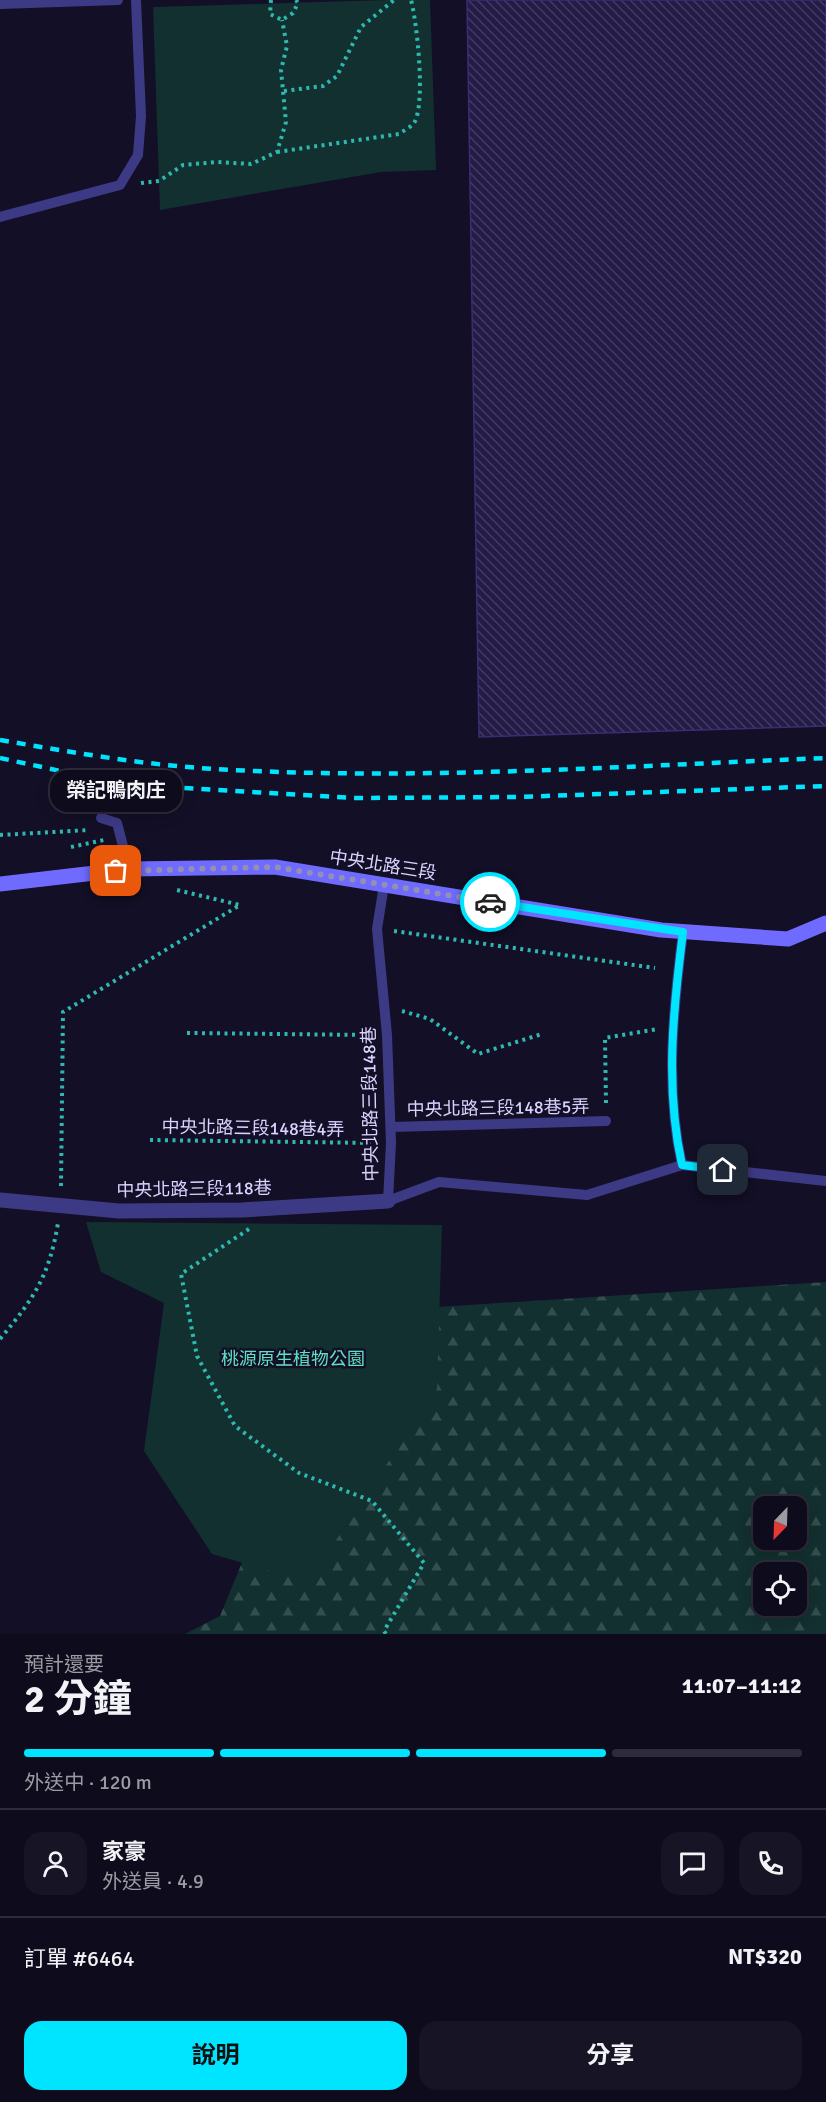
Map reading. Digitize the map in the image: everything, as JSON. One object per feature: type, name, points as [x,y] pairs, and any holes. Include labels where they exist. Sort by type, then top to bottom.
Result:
[{"type":"street","name":"中央北路三段","points":[[0,884],[129,869],[275,867],[683,932],[788,939],[826,922]]},
{"type":"street","name":"中央北路三段118巷","points":[[0,1200],[120,1211],[257,1209],[388,1201]]},
{"type":"lane","points":[[0,4],[118,0]]},
{"type":"lane","points":[[0,217],[120,185],[138,155],[141,116],[136,0]]},
{"type":"lane","points":[[102,824],[117,823],[129,869]]},
{"type":"lane","name":"中央北路三段148巷","points":[[384,885],[376,929],[387,1035],[391,1127],[388,1201],[439,1182],[587,1195],[682,1165]]},
{"type":"lane","points":[[683,932],[672,1026],[673,1122],[682,1165],[826,1181]]},
{"type":"lane","name":"中央北路三段148巷5弄","points":[[391,1127],[606,1121]]},
{"type":"path","points":[[271,0],[270,14],[282,20]]},
{"type":"path","points":[[282,20],[293,13],[298,3],[296,0]]},
{"type":"path","points":[[284,91],[323,86],[337,76],[361,27],[394,0]]},
{"type":"path","points":[[120,185],[159,181],[183,165],[217,162],[251,164],[277,152],[399,134],[414,123],[419,107],[417,22],[411,0]]},
{"type":"path","points":[[277,152],[286,122],[281,69],[287,46],[282,20]]},
{"type":"path","points":[[71,847],[105,840],[102,824]]},
{"type":"path","points":[[0,835],[91,830]]},
{"type":"path","points":[[0,1339],[33,1299],[53,1256],[61,1207],[63,1012],[240,905],[172,889]]},
{"type":"path","points":[[390,931],[655,968]]},
{"type":"path","points":[[384,1006],[430,1019],[478,1054],[542,1034]]},
{"type":"path","points":[[606,1121],[605,1038],[672,1026]]},
{"type":"path","points":[[187,1033],[387,1035]]},
{"type":"path","name":"中央北路三段148巷4弄","points":[[150,1140],[391,1143]]},
{"type":"path","points":[[257,1209],[248,1231],[181,1274],[197,1356],[235,1426],[299,1473],[372,1501],[424,1563],[384,1631],[386,1634]]},
{"type":"green space","points":[[430,0],[436,170],[381,172],[160,210],[153,7]]},
{"type":"green space","name":"桃源原生植物公園","points":[[86,1222],[442,1225],[437,1389],[308,1582],[212,1554],[144,1451],[164,1303],[101,1272]]},
{"type":"green space","points":[[826,1282],[826,1634],[185,1634],[220,1616],[345,1313]]},
{"type":"building","points":[[467,0],[826,0],[826,726],[479,737]]},
{"type":"railway","points":[[0,740],[161,764],[291,772],[444,773],[826,758]]},
{"type":"railway","points":[[0,758],[65,772],[166,787],[353,798],[518,797],[826,786]]},
{"type":"way so far","points":[[116,871],[275,867],[490,902]]},
{"type":"place","name":"榮記鴨肉庄","points":[[116,871]]},
{"type":"route","points":[[490,902],[683,932],[672,1026],[673,1122],[682,1165],[723,1170]]}]
